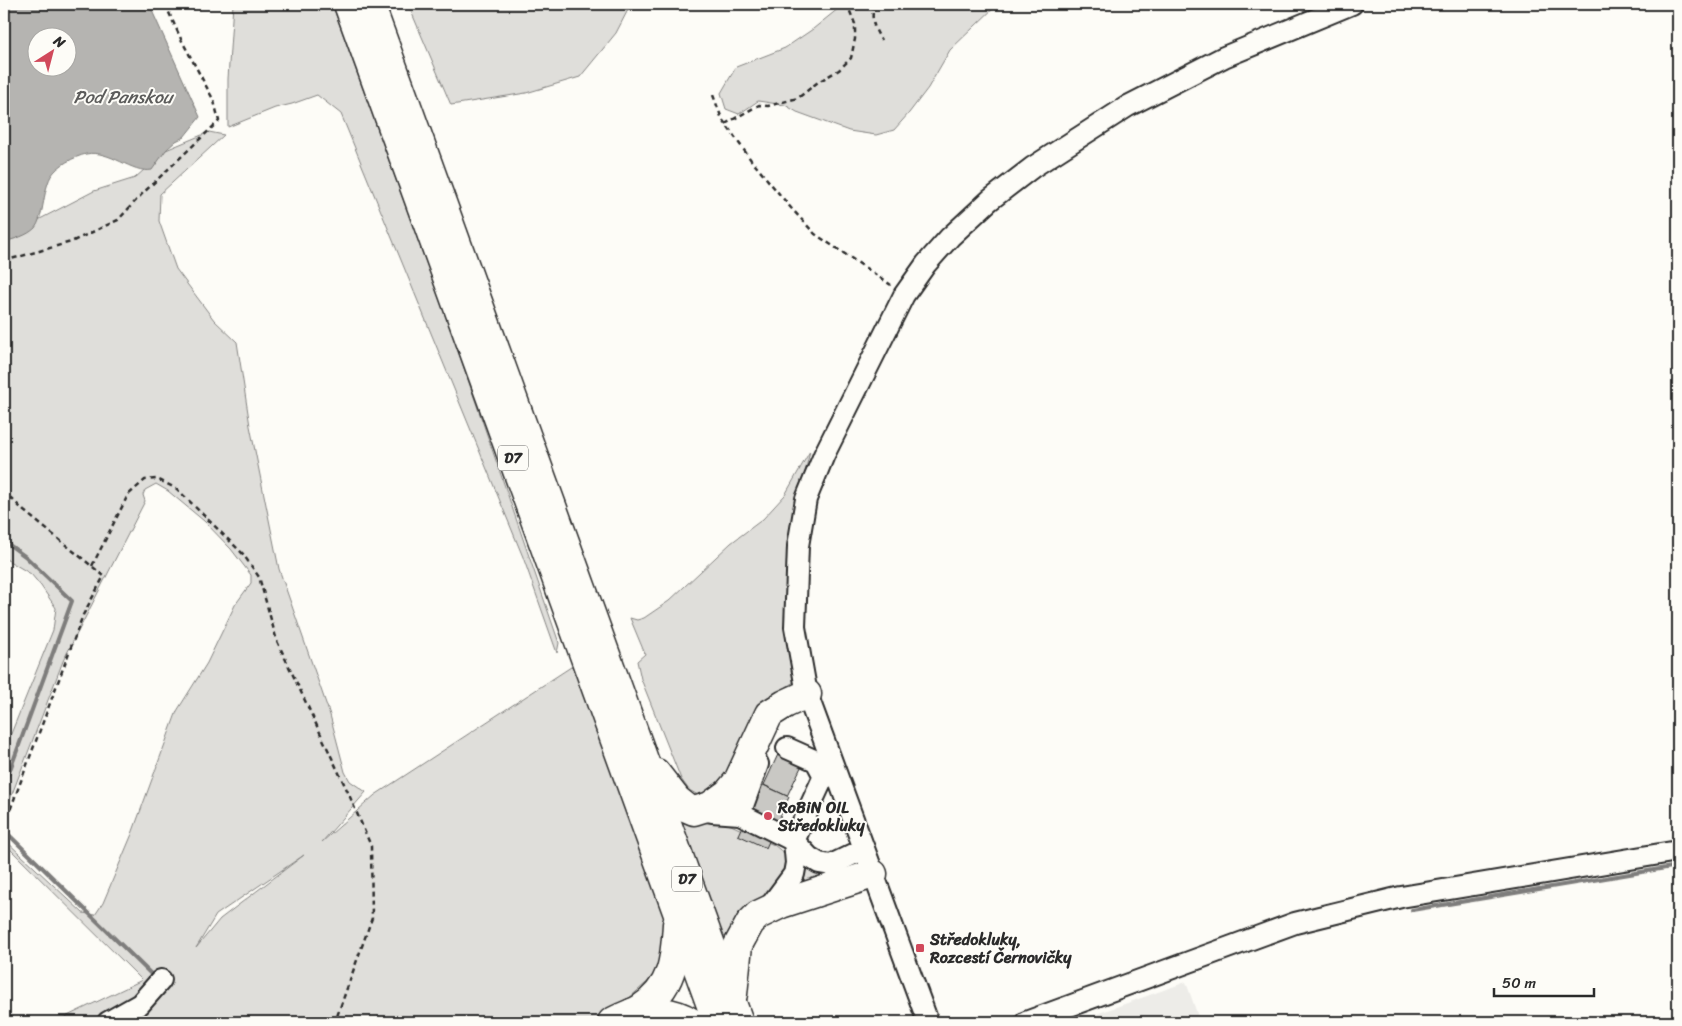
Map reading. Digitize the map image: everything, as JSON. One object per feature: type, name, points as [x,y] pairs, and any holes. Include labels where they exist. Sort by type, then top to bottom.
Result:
[{"type":"highway","name":"D7","points":[[348,4],[678,913],[730,1016]]},
{"type":"highway","name":"D7","points":[[370,4],[642,755],[730,1016]]},
{"type":"highway","points":[[642,755],[677,800],[687,808],[701,810],[718,802],[738,781],[769,714],[796,699]]},
{"type":"highway","points":[[730,1016],[738,945],[750,923],[768,909],[869,862]]},
{"type":"highway","points":[[622,1018],[647,1004],[657,995],[670,975],[675,956],[678,913]]},
{"type":"highway","points":[[622,1018],[658,1011],[682,1017],[691,1022]]},
{"type":"street","points":[[928,1022],[869,862],[796,699],[795,627],[798,546],[806,499],[824,456],[904,295],[926,264],[950,237],[990,200],[1057,152],[1128,106],[1216,62],[1352,4]]},
{"type":"street","points":[[740,814],[774,721],[796,699]]},
{"type":"street","points":[[768,909],[794,874],[796,863],[794,841],[824,776],[816,761],[787,748]]},
{"type":"street","points":[[701,810],[740,814],[794,841],[809,857],[819,862],[831,865],[869,862]]},
{"type":"street","points":[[1026,1022],[1295,923],[1400,897],[1678,851]]},
{"type":"street","points":[[108,1022],[140,1004],[161,980]]},
{"type":"street","points":[[913,982],[914,1022]]},
{"type":"path","points":[[4,261],[71,242],[118,220],[143,193],[219,121],[214,101],[165,4]]},
{"type":"path","points":[[725,124],[759,105],[768,106],[798,98],[818,82],[840,70],[851,58],[855,40],[855,24],[848,4]]},
{"type":"path","points":[[874,4],[872,17],[874,27],[881,40]]},
{"type":"path","points":[[713,95],[722,119],[751,160],[815,234],[904,295]]},
{"type":"path","points":[[92,566],[128,495],[145,480],[157,479],[177,490],[243,554],[259,577],[277,641],[371,846],[372,918],[335,1022]]},
{"type":"path","points":[[4,492],[24,511],[104,576],[83,615],[8,813],[4,818]]},
{"type":"shaded area","points":[[233,4],[332,4],[455,342],[559,643],[557,653],[523,557],[341,114],[317,95],[275,108],[228,127],[228,79]]},
{"type":"shaded area","points":[[408,4],[631,4],[616,33],[580,77],[526,93],[451,105]]},
{"type":"shaded area","points":[[844,4],[998,4],[950,50],[928,88],[894,130],[876,135],[849,131],[797,112],[785,105],[758,101],[739,114],[726,109],[721,93],[736,67],[785,48],[813,29]]},
{"type":"shaded area","points":[[209,132],[224,135],[160,194],[159,221],[176,269],[214,320],[237,342],[250,426],[279,569],[330,715],[345,772],[350,781],[366,792],[322,842],[375,795],[574,665],[663,907],[665,938],[662,969],[602,1022],[55,1022],[142,980],[4,843],[4,839],[83,913],[95,915],[103,903],[132,834],[177,711],[207,663],[235,605],[251,583],[251,575],[231,549],[204,521],[168,491],[156,484],[145,490],[143,495],[145,501],[63,661],[4,815],[4,751],[53,630],[56,608],[31,574],[4,558],[4,242],[26,234],[40,219],[94,191],[135,178],[166,150]],"holes":[[[304,855],[220,919],[196,948],[216,915]]]},
{"type":"shaded area","points":[[810,451],[796,511],[787,575],[785,633],[797,680],[769,698],[738,770],[708,794],[698,795],[689,790],[681,779],[641,679],[637,661],[645,654],[630,618],[637,620],[644,618],[669,601],[731,543],[763,519],[785,495]]},
{"type":"shaded area","points":[[678,812],[695,818],[731,825],[774,845],[784,853],[788,863],[786,871],[728,952]]},
{"type":"shaded area","points":[[809,861],[815,866],[861,869],[791,892],[800,881]]},
{"type":"shaded area","points":[[1186,982],[1200,1022],[1074,1022]]},
{"type":"water","name":"Pod Panskou","points":[[4,4],[149,4],[200,117],[184,137],[166,150],[152,170],[137,168],[95,153],[71,159],[58,168],[51,176],[46,188],[38,224],[32,231],[4,242]]},
{"type":"building","points":[[780,750],[804,761],[787,796],[764,785]]},
{"type":"building","points":[[761,784],[789,797],[766,848],[738,835]]},
{"type":"waterway","points":[[4,541],[26,557],[72,601],[4,786]]},
{"type":"waterway","points":[[5,831],[151,974],[153,979]]},
{"type":"waterway","points":[[1412,910],[1678,866]]},
{"type":"waterway","points":[[141,1011],[148,1022]]},
{"type":"place","name":"RoBiN OIL Středokluky","points":[[768,816]]},
{"type":"place","name":"Středokluky, Rozcestí Černovičky","points":[[920,948]]}]
